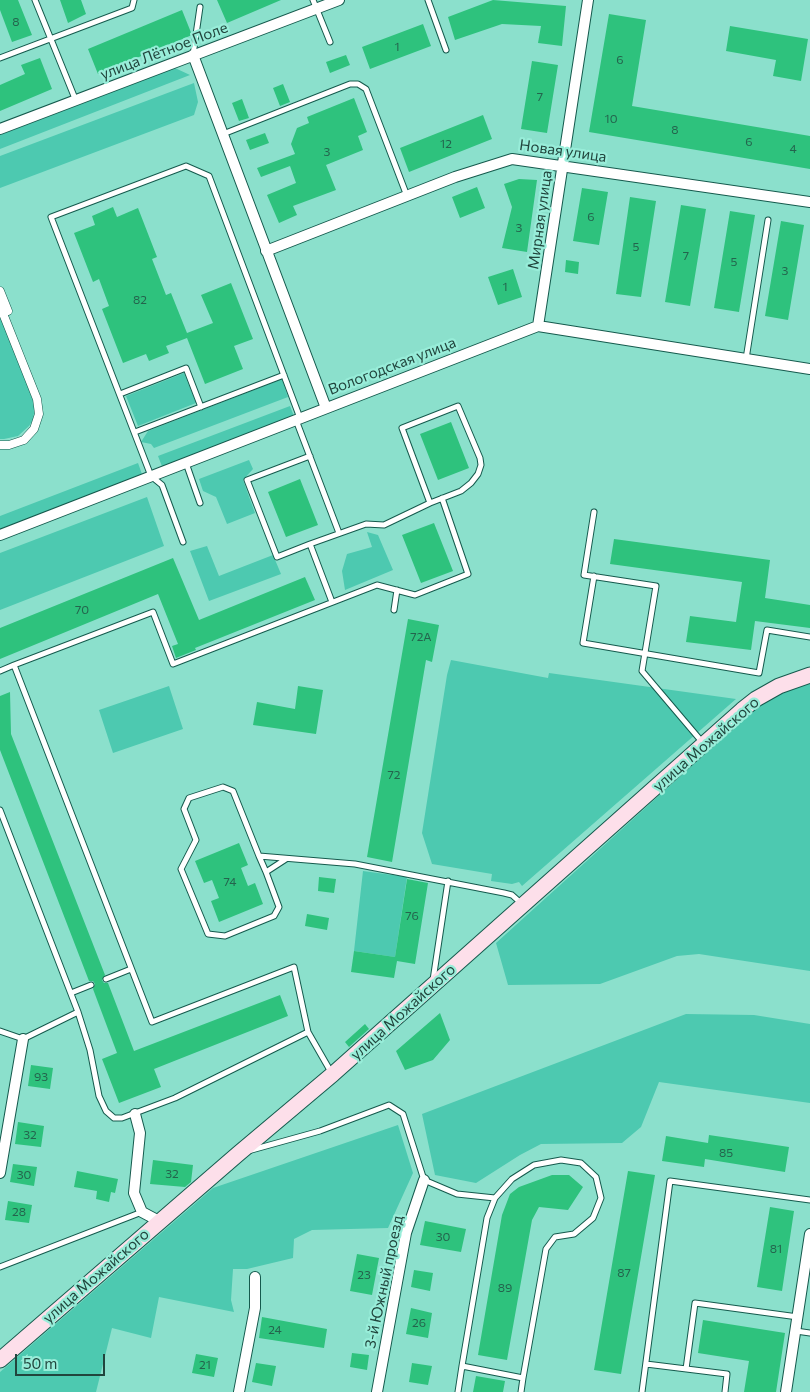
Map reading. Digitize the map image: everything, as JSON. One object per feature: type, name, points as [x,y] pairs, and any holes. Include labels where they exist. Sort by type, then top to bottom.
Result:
[{"type":"main road","name":"улица Можайского","points":[[0,1360],[333,1074],[522,904],[756,699],[779,686],[810,675]]},
{"type":"street","name":"улица Лётное Поле","points":[[0,129],[192,56],[314,4],[339,0]]},
{"type":"street","name":"Мирная улица","points":[[538,326],[588,0]]},
{"type":"street","points":[[192,56],[326,408]]},
{"type":"street","name":"Новая улица","points":[[266,251],[456,177],[512,159],[810,202]]},
{"type":"street","points":[[0,291],[42,404]]},
{"type":"street","points":[[0,306],[37,399],[39,414],[34,429],[24,440],[17,443],[0,445]]},
{"type":"street","points":[[538,326],[810,369]]},
{"type":"street","name":"Вологодская улица","points":[[0,535],[538,326]]},
{"type":"street","points":[[0,1173],[24,1039]]},
{"type":"street","points":[[135,1114],[140,1133],[134,1193],[142,1212],[160,1221]]},
{"type":"street","name":"3-й Южный проезд","points":[[378,1392],[406,1233],[424,1180]]},
{"type":"street","points":[[786,1392],[810,1234]]},
{"type":"street","points":[[239,1392],[255,1308],[255,1277]]},
{"type":"lane","points":[[35,0],[76,101]]},
{"type":"lane","points":[[0,58],[132,8],[134,0]]},
{"type":"lane","points":[[428,0],[446,50]]},
{"type":"lane","points":[[314,4],[330,42]]},
{"type":"lane","points":[[192,56],[200,7]]},
{"type":"lane","points":[[222,134],[350,84],[358,84],[366,89],[407,196]]},
{"type":"lane","points":[[183,542],[162,485],[152,476],[51,217],[186,166],[209,176],[284,375],[310,456],[340,533]]},
{"type":"lane","points":[[746,359],[768,220]]},
{"type":"lane","points":[[120,394],[186,368],[201,407]]},
{"type":"lane","points":[[135,432],[284,375]]},
{"type":"lane","points":[[310,456],[247,480],[277,557],[366,524],[384,525],[430,503],[461,491],[471,483],[478,474],[481,465],[458,406],[402,428],[430,503]]},
{"type":"lane","points":[[185,463],[200,503]]},
{"type":"lane","points":[[0,670],[152,612],[173,664],[377,585],[415,595],[468,574],[442,498]]},
{"type":"lane","points":[[594,512],[584,575],[656,586],[642,671],[704,744]]},
{"type":"lane","points":[[310,544],[332,602]]},
{"type":"lane","points":[[594,576],[583,643],[759,673],[766,630],[810,637]]},
{"type":"lane","points":[[394,610],[397,590]]},
{"type":"lane","points":[[14,665],[152,1022],[294,967],[308,1032],[333,1074]]},
{"type":"lane","points":[[223,787],[233,791],[259,856],[278,907],[274,916],[225,936],[208,934],[181,869],[196,840],[184,809],[189,798],[223,787]]},
{"type":"lane","points":[[0,810],[78,1012],[90,1050],[95,1083],[106,1111],[114,1118],[135,1114],[175,1098],[308,1032]]},
{"type":"lane","points":[[259,856],[355,864],[504,892],[522,904]]},
{"type":"lane","points":[[266,872],[286,858]]},
{"type":"lane","points":[[432,986],[448,881]]},
{"type":"lane","points":[[106,979],[131,968]]},
{"type":"lane","points":[[71,993],[91,984]]},
{"type":"lane","points":[[0,1031],[24,1039],[78,1012]]},
{"type":"lane","points":[[238,1154],[320,1131],[389,1105],[403,1114],[424,1180],[457,1194],[495,1198]]},
{"type":"lane","points":[[458,1392],[486,1218],[495,1198],[512,1179],[534,1165],[561,1160],[581,1163],[596,1177],[601,1198],[593,1218],[574,1234],[555,1237],[546,1249],[521,1392]]},
{"type":"lane","points":[[642,1392],[670,1182],[810,1200]]},
{"type":"lane","points":[[0,1266],[142,1212]]},
{"type":"lane","points":[[686,1369],[695,1303],[798,1317]]},
{"type":"lane","points":[[796,1331],[810,1333]]},
{"type":"lane","points":[[646,1364],[727,1374],[724,1392]]},
{"type":"lane","points":[[462,1366],[523,1378]]},
{"type":"green space","points":[[175,68],[190,75],[0,149],[0,135]]},
{"type":"green space","points":[[194,83],[198,102],[194,115],[0,188],[0,156]]},
{"type":"green space","points":[[0,313],[35,406],[33,420],[29,426],[18,436],[4,439],[0,439]]},
{"type":"green space","points":[[184,373],[196,403],[138,426],[126,396]]},
{"type":"green space","points":[[282,379],[288,397],[154,448],[151,444],[141,442],[148,431]]},
{"type":"green space","points":[[290,406],[295,419],[163,469],[158,456]]},
{"type":"green space","points":[[249,460],[253,469],[243,480],[255,513],[227,524],[216,497],[203,491],[199,479]]},
{"type":"green space","points":[[138,463],[143,477],[0,532],[0,516]]},
{"type":"green space","points":[[147,497],[164,546],[0,610],[0,553]]},
{"type":"green space","points":[[367,532],[378,535],[393,570],[345,590],[342,571],[347,554],[372,547]]},
{"type":"green space","points":[[207,546],[219,576],[273,555],[281,574],[209,601],[190,551]]},
{"type":"green space","points":[[451,660],[548,678],[549,673],[736,699],[522,886],[519,882],[512,884],[491,881],[492,874],[432,864],[422,833]]},
{"type":"green space","points":[[810,683],[810,971],[699,954],[677,956],[600,984],[508,985],[496,943],[760,706],[782,693]]},
{"type":"green space","points":[[169,686],[183,729],[113,753],[99,710]]},
{"type":"green space","points":[[363,871],[407,877],[395,957],[354,951]]},
{"type":"green space","points":[[686,1014],[754,1015],[810,1024],[810,1103],[659,1082],[641,1127],[622,1143],[541,1144],[476,1183],[435,1175],[422,1114]]},
{"type":"green space","points":[[398,1125],[413,1173],[388,1228],[312,1230],[294,1239],[293,1258],[247,1269],[233,1269],[231,1300],[234,1312],[159,1297],[151,1338],[112,1328],[96,1392],[0,1392],[0,1372],[213,1188]]},
{"type":"building","points":[[0,0],[18,0],[32,35],[12,42],[0,10]]},
{"type":"building","points":[[60,0],[81,0],[86,14],[68,23]]},
{"type":"building","points":[[217,0],[281,0],[227,23]]},
{"type":"building","points":[[493,0],[566,6],[562,46],[538,43],[541,26],[502,24],[455,40],[448,17]]},
{"type":"building","points":[[182,10],[192,35],[98,74],[88,49]]},
{"type":"building","points":[[609,14],[646,20],[632,106],[810,136],[810,169],[589,132]]},
{"type":"building","points":[[423,24],[431,46],[370,69],[362,47]]},
{"type":"building","points":[[730,26],[808,39],[801,81],[773,76],[776,60],[726,51]]},
{"type":"building","points":[[346,55],[350,65],[330,73],[326,62]]},
{"type":"building","points":[[40,58],[52,89],[0,111],[0,85],[25,74],[21,65]]},
{"type":"building","points":[[532,61],[558,65],[547,133],[521,129]]},
{"type":"building","points":[[283,84],[290,102],[280,106],[273,88]]},
{"type":"building","points":[[354,98],[367,132],[358,136],[363,150],[326,165],[336,190],[293,206],[297,215],[279,223],[267,195],[296,183],[290,166],[261,177],[257,168],[295,154],[291,144],[297,128],[309,123],[307,117]]},
{"type":"building","points":[[242,99],[249,118],[239,121],[232,103]]},
{"type":"building","points":[[483,115],[492,139],[409,172],[400,148]]},
{"type":"building","points":[[265,133],[269,143],[250,150],[246,140]]},
{"type":"building","points":[[519,179],[537,180],[527,252],[502,248],[512,207],[504,184]]},
{"type":"building","points":[[477,187],[485,208],[460,218],[452,197]]},
{"type":"building","points":[[582,188],[608,192],[599,245],[573,241]]},
{"type":"building","points":[[630,197],[656,201],[641,297],[616,294]]},
{"type":"building","points":[[681,205],[706,209],[690,306],[665,302]]},
{"type":"building","points":[[113,207],[117,217],[138,208],[157,257],[152,259],[166,295],[171,293],[187,333],[213,323],[201,295],[231,283],[253,339],[234,346],[243,369],[205,384],[187,338],[166,346],[169,353],[149,361],[146,354],[123,363],[102,309],[109,306],[99,279],[93,282],[74,233],[95,225],[92,216]]},
{"type":"building","points":[[730,211],[755,215],[739,312],[714,308]]},
{"type":"building","points":[[781,221],[804,225],[788,320],[765,316]]},
{"type":"building","points":[[566,260],[579,262],[578,274],[565,272]]},
{"type":"building","points":[[513,269],[522,297],[498,305],[488,277]]},
{"type":"building","points":[[451,422],[469,468],[438,480],[420,434]]},
{"type":"building","points":[[300,479],[318,525],[286,537],[268,492]]},
{"type":"building","points":[[434,523],[453,571],[421,583],[402,535]]},
{"type":"building","points":[[614,539],[770,560],[765,598],[810,605],[810,628],[755,621],[751,650],[686,642],[690,616],[736,622],[742,582],[610,564]]},
{"type":"building","points":[[173,558],[199,620],[305,577],[315,600],[195,648],[196,650],[176,658],[172,646],[178,644],[158,594],[0,659],[0,628]]},
{"type":"building","points":[[408,619],[439,625],[432,662],[426,660],[392,862],[367,857]]},
{"type":"building","points":[[298,686],[323,690],[316,734],[253,725],[257,702],[295,709]]},
{"type":"building","points":[[10,692],[11,734],[105,975],[102,980],[104,983],[108,983],[134,1051],[280,995],[288,1016],[154,1069],[161,1087],[119,1103],[102,1059],[117,1053],[93,989],[95,984],[93,981],[89,981],[0,750],[0,696]]},
{"type":"building","points":[[239,843],[248,865],[241,868],[248,886],[255,883],[263,904],[219,922],[211,901],[219,898],[212,880],[204,883],[195,861]]},
{"type":"building","points":[[319,877],[336,879],[334,893],[318,891]]},
{"type":"building","points":[[407,879],[428,883],[415,964],[397,961],[394,978],[351,972],[354,951],[395,957]]},
{"type":"building","points":[[307,914],[329,918],[327,930],[305,926]]},
{"type":"building","points":[[440,1013],[450,1040],[433,1060],[405,1070],[396,1051]]},
{"type":"building","points":[[365,1024],[369,1029],[349,1047],[345,1042]]},
{"type":"building","points":[[31,1065],[53,1068],[50,1089],[28,1086]]},
{"type":"building","points":[[18,1122],[44,1126],[41,1147],[15,1144]]},
{"type":"building","points":[[709,1135],[789,1147],[785,1172],[705,1159],[704,1167],[662,1161],[666,1136],[708,1143]]},
{"type":"building","points":[[153,1160],[193,1165],[191,1182],[185,1187],[150,1184]]},
{"type":"building","points":[[13,1164],[37,1167],[34,1186],[10,1182]]},
{"type":"building","points":[[77,1171],[118,1179],[115,1193],[111,1192],[109,1202],[96,1199],[97,1191],[74,1187]]},
{"type":"building","points":[[628,1171],[655,1175],[621,1374],[594,1370]]},
{"type":"building","points":[[552,1175],[569,1175],[583,1187],[568,1210],[539,1207],[532,1220],[507,1360],[478,1355],[502,1215],[510,1194],[519,1187]]},
{"type":"building","points":[[8,1201],[32,1205],[29,1223],[5,1220]]},
{"type":"building","points":[[770,1207],[794,1211],[782,1291],[757,1287]]},
{"type":"building","points":[[425,1221],[466,1229],[461,1252],[420,1245]]},
{"type":"building","points":[[357,1254],[379,1258],[372,1295],[350,1291]]},
{"type":"building","points":[[414,1270],[433,1273],[430,1291],[411,1287]]},
{"type":"building","points":[[411,1308],[432,1313],[428,1338],[406,1334]]},
{"type":"building","points":[[262,1317],[327,1329],[324,1348],[259,1338]]},
{"type":"building","points":[[703,1320],[785,1333],[776,1392],[744,1392],[749,1361],[698,1353]]},
{"type":"building","points":[[352,1353],[369,1355],[367,1370],[350,1367]]},
{"type":"building","points":[[196,1354],[218,1358],[214,1377],[192,1373]]},
{"type":"building","points":[[256,1363],[276,1366],[272,1386],[252,1382]]},
{"type":"building","points":[[412,1363],[432,1366],[428,1385],[409,1382]]},
{"type":"building","points":[[476,1376],[505,1381],[503,1392],[473,1392]]}]
